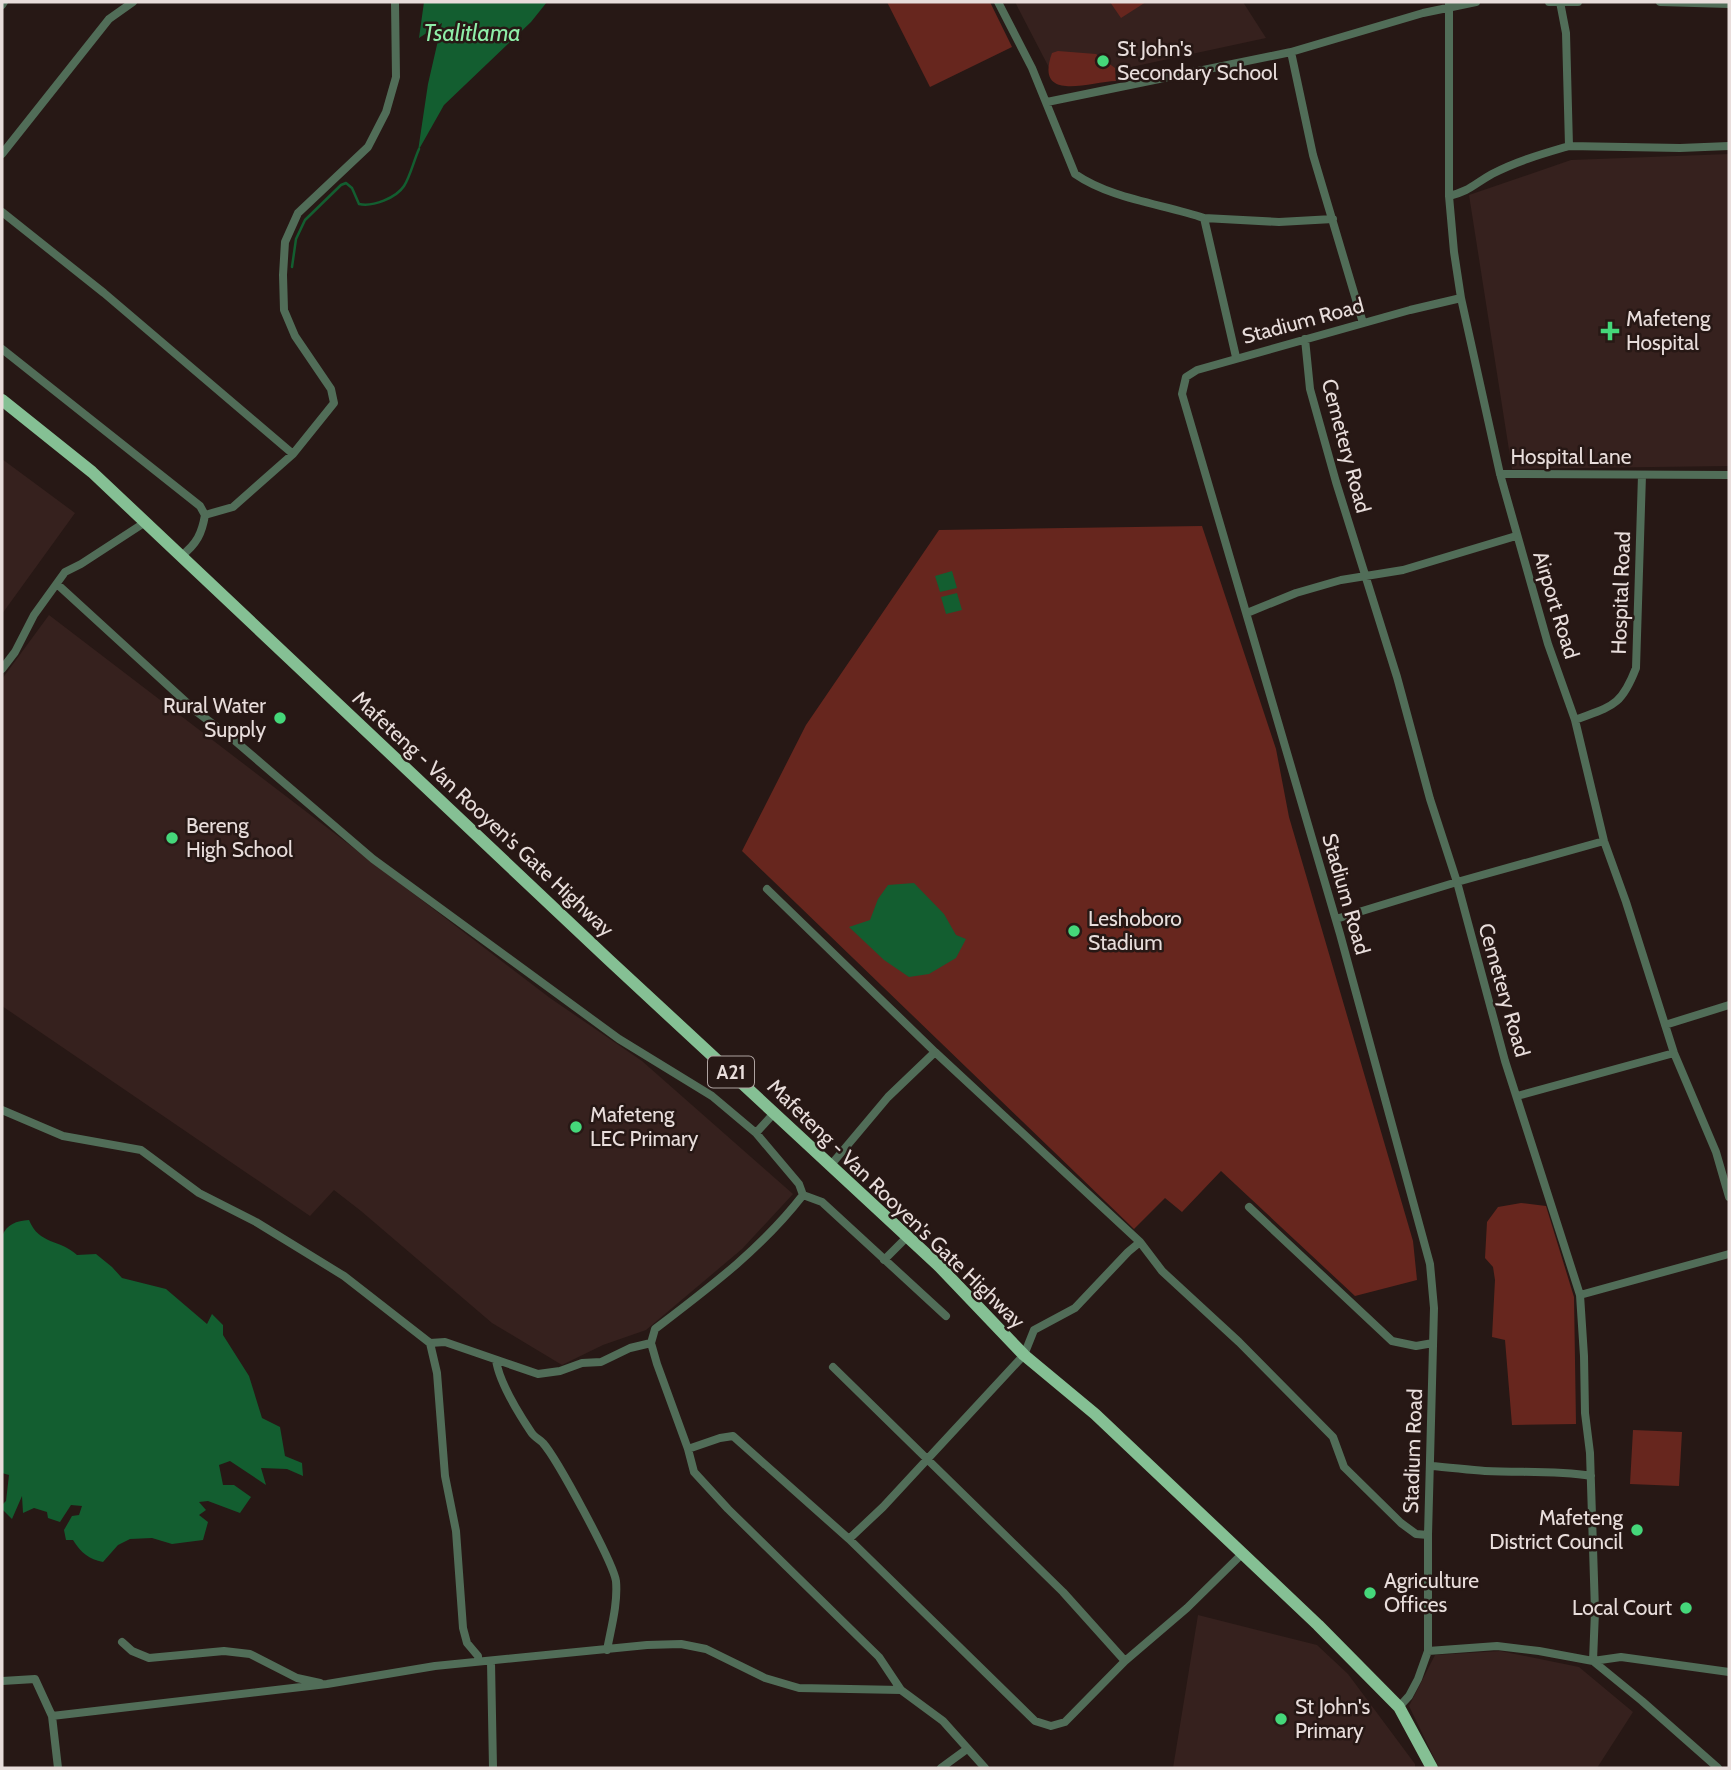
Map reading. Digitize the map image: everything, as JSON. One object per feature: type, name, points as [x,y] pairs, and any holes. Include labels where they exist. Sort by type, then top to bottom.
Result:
[{"type":"main road","name":"Mafeteng - Van Rooyen's Gate Highway","points":[[2,400],[92,472],[609,960],[938,1265],[1024,1355],[1095,1414],[1318,1625],[1399,1707],[1432,1768]]},
{"type":"street","points":[[2,154],[109,19],[133,2]]},
{"type":"street","points":[[205,514],[233,507],[293,454],[334,403],[335,397],[295,336],[285,310],[285,242],[298,213],[368,147],[386,112],[396,78],[395,2]]},
{"type":"street","points":[[998,2],[1032,68],[1067,158],[1075,174],[1089,184],[1204,218],[1279,222],[1333,219]]},
{"type":"street","points":[[1047,102],[1291,52],[1449,4],[1476,2]]},
{"type":"street","points":[[1549,2],[1578,2]]},
{"type":"street","points":[[1560,2],[1566,33],[1569,146]]},
{"type":"street","points":[[1660,2],[1729,4]]},
{"type":"street","name":"Airport Road","points":[[1449,4],[1449,196],[1454,253],[1461,298],[1500,474],[1548,644],[1574,720],[1604,841],[1674,1053],[1716,1152],[1729,1197]]},
{"type":"street","points":[[1291,52],[1313,155],[1363,323]]},
{"type":"street","points":[[1449,196],[1466,192],[1490,175],[1529,157],[1569,146],[1729,146]]},
{"type":"street","points":[[2,212],[104,293],[293,454]]},
{"type":"street","points":[[1204,218],[1236,358]]},
{"type":"street","name":"Stadium Road","points":[[1399,1707],[1418,1679],[1428,1651],[1434,1308],[1430,1264],[1336,919],[1182,394],[1186,377],[1197,370],[1461,298]]},
{"type":"street","name":"Cemetery Road","points":[[1306,339],[1310,389],[1397,677],[1430,799],[1457,882],[1502,1049],[1580,1295],[1585,1413],[1591,1476],[1595,1611],[1593,1661]]},
{"type":"street","points":[[2,349],[200,506],[205,514],[202,532],[194,546],[181,556]]},
{"type":"street","name":"Hospital Lane","points":[[1500,474],[1729,475]]},
{"type":"street","name":"Hospital Road","points":[[1574,720],[1611,707],[1627,692],[1636,668],[1642,475]]},
{"type":"street","points":[[2,669],[15,652],[34,614],[65,572],[144,523]]},
{"type":"street","points":[[1247,613],[1296,593],[1364,575],[1403,570],[1516,536]]},
{"type":"street","points":[[57,584],[197,712],[373,859],[619,1039],[712,1096],[756,1133],[799,1184],[803,1195],[822,1202],[946,1316]]},
{"type":"street","points":[[1336,919],[1604,841]]},
{"type":"street","points":[[767,889],[934,1052],[1140,1242],[1162,1271],[1239,1342],[1333,1437],[1344,1467],[1401,1523],[1416,1534],[1428,1535]]},
{"type":"street","points":[[1665,1026],[1729,1005]]},
{"type":"street","points":[[830,1166],[888,1097],[934,1052]]},
{"type":"street","points":[[1517,1096],[1674,1053]]},
{"type":"street","points":[[2,1110],[63,1136],[141,1150],[199,1193],[256,1222],[344,1276],[430,1343],[437,1373],[445,1476],[456,1531],[463,1628],[467,1643],[478,1656],[478,1661]]},
{"type":"street","points":[[756,1133],[775,1112]]},
{"type":"street","points":[[803,1195],[778,1227],[736,1267],[655,1329],[651,1343],[657,1364],[694,1472],[728,1509],[879,1657],[901,1689],[943,1721],[985,1768]]},
{"type":"street","points":[[1249,1207],[1392,1341],[1416,1346],[1433,1343]]},
{"type":"street","points":[[884,1259],[907,1237]]},
{"type":"street","points":[[849,1539],[928,1459],[1024,1355],[1034,1330],[1074,1308],[1140,1242]]},
{"type":"street","points":[[1580,1295],[1729,1254]]},
{"type":"street","points":[[430,1343],[445,1342],[538,1374],[560,1371],[582,1363],[601,1362],[630,1348],[651,1343]]},
{"type":"street","points":[[495,1360],[497,1369],[533,1435],[543,1443],[552,1457],[593,1531],[615,1578],[616,1600],[607,1650]]},
{"type":"street","points":[[833,1367],[1063,1592],[1125,1661]]},
{"type":"street","points":[[688,1449],[733,1436],[849,1539],[1035,1721],[1051,1726],[1065,1722],[1125,1661],[1187,1608],[1242,1554]]},
{"type":"street","points":[[1430,1466],[1591,1476]]},
{"type":"street","points":[[122,1642],[132,1651],[149,1658],[224,1651],[250,1654],[297,1678],[327,1684]]},
{"type":"street","points":[[52,1716],[327,1684],[478,1661],[491,1662],[647,1645],[681,1644],[706,1649],[765,1678],[799,1688],[901,1689]]},
{"type":"street","points":[[1428,1651],[1497,1646],[1593,1661],[1621,1657],[1729,1672]]},
{"type":"street","points":[[1593,1661],[1718,1768]]},
{"type":"street","points":[[491,1662],[494,1768]]},
{"type":"street","points":[[2,1681],[36,1679],[52,1716],[58,1768]]},
{"type":"street","points":[[941,1768],[967,1749]]},
{"type":"shaded area","points":[[887,2],[990,2],[1012,47],[930,87]]},
{"type":"shaded area","name":"St John's Secondary School","points":[[1015,2],[1243,2],[1266,38],[1057,83]]},
{"type":"shaded area","points":[[1110,2],[1146,2],[1121,18]]},
{"type":"shaded area","points":[[1058,51],[1096,54],[1115,68],[1116,81],[1079,86],[1057,84],[1051,79],[1048,69],[1052,53]]},
{"type":"shaded area","name":"Mafeteng Hospital","points":[[1729,154],[1729,466],[1512,469],[1469,195],[1571,160]]},
{"type":"shaded area","points":[[2,459],[75,513],[2,614]]},
{"type":"shaded area","name":"Leshoboro Stadium","points":[[1202,526],[1276,749],[1289,817],[1413,1241],[1417,1280],[1355,1296],[1221,1171],[1182,1212],[1165,1198],[1134,1229],[742,851],[806,725],[939,530]]},
{"type":"shaded area","name":"Bereng High School","points":[[49,615],[550,998],[642,1061],[793,1194],[742,1249],[646,1330],[603,1345],[562,1365],[492,1323],[334,1190],[310,1216],[2,1006],[2,679]]},
{"type":"shaded area","points":[[1521,1203],[1546,1206],[1574,1297],[1576,1424],[1512,1425],[1505,1340],[1492,1337],[1495,1280],[1493,1267],[1485,1258],[1487,1222],[1498,1207]]},
{"type":"shaded area","points":[[1633,1430],[1682,1432],[1679,1486],[1630,1484]]},
{"type":"shaded area","name":"St John's Primary","points":[[1198,1615],[1317,1645],[1348,1674],[1415,1764],[1415,1768],[1173,1768]]},
{"type":"shaded area","name":"St John's Primary","points":[[1500,1651],[1579,1667],[1633,1712],[1597,1768],[1439,1768],[1409,1706],[1435,1655]]},
{"type":"water","name":"Tsalitlama","points":[[424,2],[547,2],[531,22],[444,105],[418,151],[428,84],[442,23],[419,38]]},
{"type":"water","points":[[952,571],[957,588],[940,592],[935,576]]},
{"type":"water","points":[[957,593],[962,610],[946,614],[941,597]]},
{"type":"water","points":[[914,883],[944,914],[956,935],[966,939],[956,958],[929,974],[909,977],[884,960],[849,927],[870,920],[878,899],[888,885]]},
{"type":"water","points":[[29,1220],[44,1238],[77,1255],[96,1254],[122,1278],[166,1289],[207,1324],[212,1314],[223,1325],[223,1335],[249,1376],[262,1418],[280,1427],[285,1456],[302,1463],[303,1476],[287,1469],[261,1468],[266,1485],[230,1461],[219,1465],[223,1485],[234,1485],[251,1497],[240,1513],[208,1501],[199,1502],[206,1510],[199,1515],[208,1522],[203,1540],[172,1544],[152,1538],[130,1539],[118,1545],[103,1562],[86,1555],[73,1540],[66,1540],[64,1530],[72,1516],[79,1515],[82,1506],[71,1505],[60,1522],[48,1518],[47,1512],[34,1508],[23,1513],[22,1496],[12,1519],[2,1509],[6,1501],[9,1475],[2,1473],[2,1236],[12,1224]]},
{"type":"waterway","points":[[292,267],[296,239],[305,220],[341,185],[346,183],[352,188],[359,204],[384,201],[404,186],[419,149]]},
{"type":"place","name":"St John's Secondary School","points":[[1103,61]]},
{"type":"place","name":"Mafeteng Hospital","points":[[1610,331]]},
{"type":"place","name":"Rural Water Supply","points":[[280,718]]},
{"type":"place","name":"Bereng High School","points":[[172,838]]},
{"type":"place","name":"Leshoboro Stadium","points":[[1074,931]]},
{"type":"place","name":"Mafeteng LEC Primary","points":[[576,1127]]},
{"type":"place","name":"Mafeteng District Council","points":[[1637,1530]]},
{"type":"place","name":"Agriculture Offices","points":[[1370,1593]]},
{"type":"place","name":"Local Court","points":[[1686,1608]]},
{"type":"place","name":"St John's Primary","points":[[1281,1719]]}]
